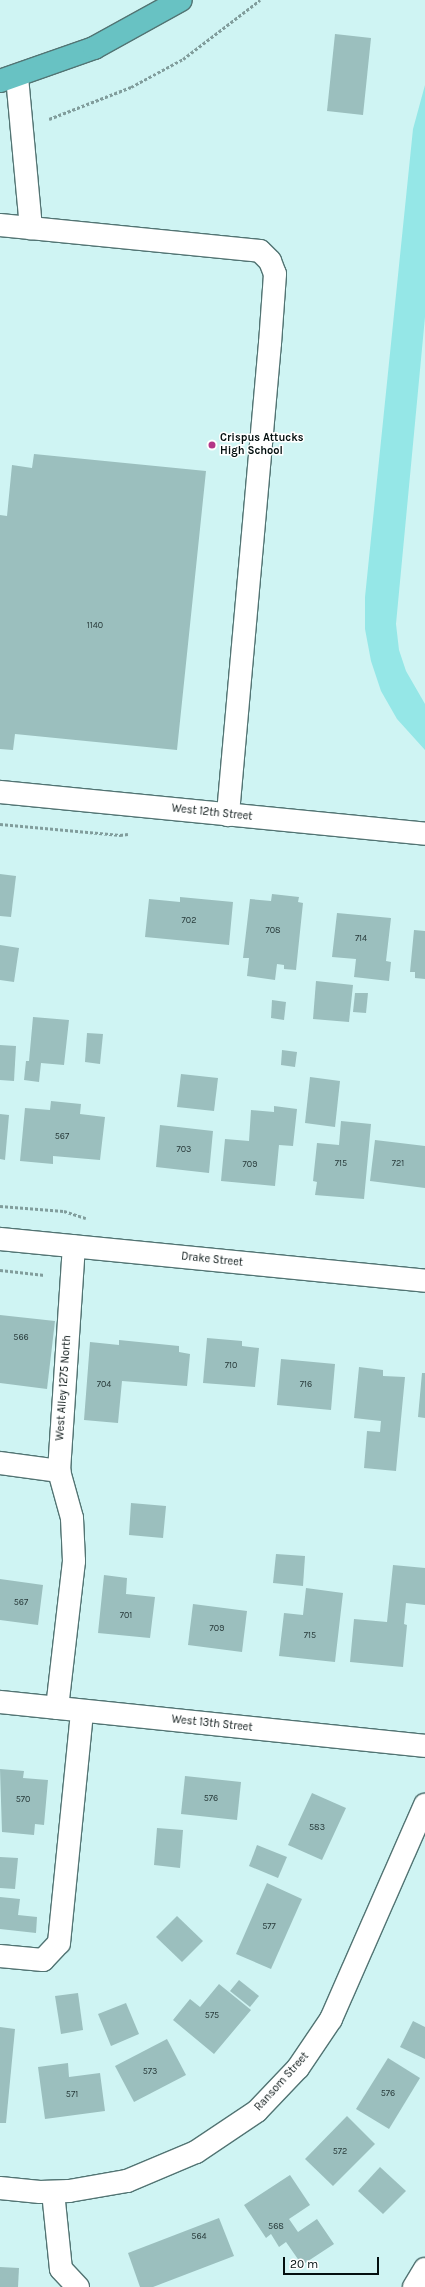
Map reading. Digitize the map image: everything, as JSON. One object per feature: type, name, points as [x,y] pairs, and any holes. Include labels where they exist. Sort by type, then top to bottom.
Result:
[{"type":"main road","points":[[8,79],[94,48],[181,0]]},
{"type":"street","points":[[8,79],[22,128],[31,228]]},
{"type":"street","points":[[0,224],[260,251],[270,261],[275,274],[270,343],[228,815]]},
{"type":"street","name":"West 12th Street","points":[[0,792],[425,834]]},
{"type":"street","name":"Drake Street","points":[[0,1239],[425,1281]]},
{"type":"street","name":"West Alley 1275 North","points":[[57,1708],[74,1561],[72,1518],[59,1471],[74,1246]]},
{"type":"street","points":[[0,1464],[59,1471]]},
{"type":"street","name":"West 13th Street","points":[[0,1702],[425,1746]]},
{"type":"street","points":[[0,1956],[43,1960],[59,1943],[82,1711]]},
{"type":"street","name":"Ransom Street","points":[[0,2188],[53,2192],[127,2181],[183,2158],[222,2136],[268,2101],[307,2057],[330,2018],[425,1805]]},
{"type":"street","points":[[53,2192],[61,2269],[78,2287]]},
{"type":"street","points":[[414,2287],[425,2269]]},
{"type":"path","points":[[22,128],[131,87],[183,59],[260,0]]},
{"type":"shaded area","points":[[425,85],[425,317],[396,624],[399,650],[406,671],[425,704],[425,750],[397,719],[381,691],[371,661],[365,629],[365,597],[413,129]]},
{"type":"building","points":[[335,34],[371,38],[363,115],[327,111]]},
{"type":"building","points":[[34,454],[206,471],[177,750],[15,734],[13,750],[0,749],[0,515],[7,516],[12,465],[32,468]]},
{"type":"building","points":[[0,874],[16,876],[11,917],[0,916]]},
{"type":"building","points":[[272,894],[299,897],[298,902],[303,903],[296,970],[284,969],[284,965],[277,964],[275,980],[247,976],[249,958],[243,958],[250,899],[271,901]]},
{"type":"building","points":[[180,897],[233,902],[229,945],[145,937],[149,899],[180,902]]},
{"type":"building","points":[[337,913],[391,918],[386,961],[391,962],[389,981],[354,977],[356,959],[332,957]]},
{"type":"building","points":[[414,930],[425,931],[425,979],[415,978],[415,972],[410,972]]},
{"type":"building","points":[[0,945],[19,948],[14,982],[0,980]]},
{"type":"building","points":[[316,981],[353,985],[349,1022],[313,1019]]},
{"type":"building","points":[[355,993],[368,993],[366,1013],[353,1012]]},
{"type":"building","points":[[272,1000],[286,1002],[284,1020],[271,1018]]},
{"type":"building","points":[[33,1017],[69,1020],[64,1065],[41,1063],[39,1082],[24,1080],[26,1061],[29,1061]]},
{"type":"building","points":[[87,1033],[103,1034],[100,1064],[85,1062]]},
{"type":"building","points":[[0,1045],[16,1046],[14,1081],[0,1080]]},
{"type":"building","points":[[282,1050],[297,1052],[295,1067],[281,1065]]},
{"type":"building","points":[[181,1074],[218,1078],[214,1111],[177,1107]]},
{"type":"building","points":[[310,1077],[340,1081],[335,1127],[305,1123]]},
{"type":"building","points":[[51,1101],[81,1104],[80,1114],[105,1117],[100,1160],[53,1156],[53,1164],[20,1161],[25,1108],[50,1110]]},
{"type":"building","points":[[274,1106],[297,1109],[293,1146],[279,1145],[275,1186],[221,1181],[225,1139],[249,1141],[251,1110],[274,1112]]},
{"type":"building","points":[[0,1114],[9,1115],[5,1160],[0,1159]]},
{"type":"building","points":[[341,1121],[371,1124],[364,1199],[315,1195],[317,1182],[313,1181],[317,1143],[339,1145]]},
{"type":"building","points":[[160,1125],[213,1131],[209,1173],[156,1167]]},
{"type":"building","points":[[375,1140],[425,1146],[425,1188],[370,1181]]},
{"type":"building","points":[[0,1315],[55,1321],[47,1389],[0,1383]]},
{"type":"building","points":[[207,1338],[242,1341],[242,1346],[259,1348],[255,1387],[203,1383]]},
{"type":"building","points":[[119,1340],[179,1346],[179,1352],[190,1354],[187,1386],[122,1381],[118,1423],[84,1420],[90,1342],[119,1345]]},
{"type":"building","points":[[281,1359],[335,1364],[331,1410],[277,1405]]},
{"type":"building","points":[[359,1367],[383,1370],[383,1376],[405,1377],[396,1471],[364,1468],[367,1431],[380,1432],[381,1421],[354,1418]]},
{"type":"building","points":[[422,1373],[425,1373],[425,1418],[418,1417]]},
{"type":"building","points":[[131,1503],[166,1506],[163,1538],[129,1535]]},
{"type":"building","points":[[276,1554],[305,1556],[303,1586],[273,1583]]},
{"type":"building","points":[[393,1565],[425,1568],[425,1605],[406,1603],[404,1624],[407,1625],[403,1667],[350,1662],[354,1619],[387,1622]]},
{"type":"building","points":[[104,1575],[127,1578],[126,1594],[155,1597],[150,1638],[98,1633]]},
{"type":"building","points":[[0,1579],[43,1585],[38,1625],[0,1620]]},
{"type":"building","points":[[306,1588],[343,1593],[335,1662],[279,1656],[284,1613],[303,1615]]},
{"type":"building","points":[[193,1604],[247,1611],[242,1652],[188,1645]]},
{"type":"building","points":[[0,1769],[24,1771],[23,1778],[48,1780],[44,1825],[35,1824],[34,1835],[2,1832]]},
{"type":"building","points":[[185,1776],[241,1782],[237,1820],[181,1814]]},
{"type":"building","points":[[312,1793],[346,1808],[322,1860],[288,1845]]},
{"type":"building","points":[[157,1828],[183,1830],[180,1868],[154,1865]]},
{"type":"building","points":[[257,1845],[287,1857],[278,1878],[249,1866]]},
{"type":"building","points":[[0,1857],[18,1858],[15,1889],[0,1888]]},
{"type":"building","points":[[267,1883],[302,1899],[271,1969],[236,1954]]},
{"type":"building","points":[[0,1897],[20,1899],[18,1915],[37,1917],[36,1933],[0,1929]]},
{"type":"building","points":[[177,1916],[203,1941],[182,1962],[156,1937]]},
{"type":"building","points":[[239,1980],[259,1996],[250,2007],[230,1991]]},
{"type":"building","points":[[219,1984],[251,2010],[214,2054],[173,2020],[190,1999],[200,2007]]},
{"type":"building","points":[[78,1993],[83,2030],[61,2034],[55,1996]]},
{"type":"building","points":[[126,2003],[139,2034],[111,2046],[98,2014]]},
{"type":"building","points":[[413,2021],[425,2027],[425,2059],[400,2047]]},
{"type":"building","points":[[0,2027],[15,2029],[6,2123],[0,2123]]},
{"type":"building","points":[[167,2039],[186,2075],[134,2102],[115,2066]]},
{"type":"building","points":[[388,2058],[420,2078],[389,2129],[356,2109]]},
{"type":"building","points":[[68,2063],[69,2077],[100,2073],[105,2111],[45,2119],[38,2067]]},
{"type":"building","points":[[347,2116],[375,2144],[333,2186],[305,2159]]},
{"type":"building","points":[[380,2167],[406,2191],[383,2214],[358,2191]]},
{"type":"building","points":[[290,2175],[310,2205],[289,2219],[298,2232],[317,2219],[334,2244],[302,2265],[286,2242],[279,2247],[271,2234],[266,2238],[244,2205]]},
{"type":"building","points":[[219,2218],[234,2256],[153,2287],[140,2287],[128,2253]]},
{"type":"building","points":[[0,2267],[19,2268],[18,2287],[0,2287]]},
{"type":"place","name":"Crispus Attucks High School","points":[[212,445]]}]
